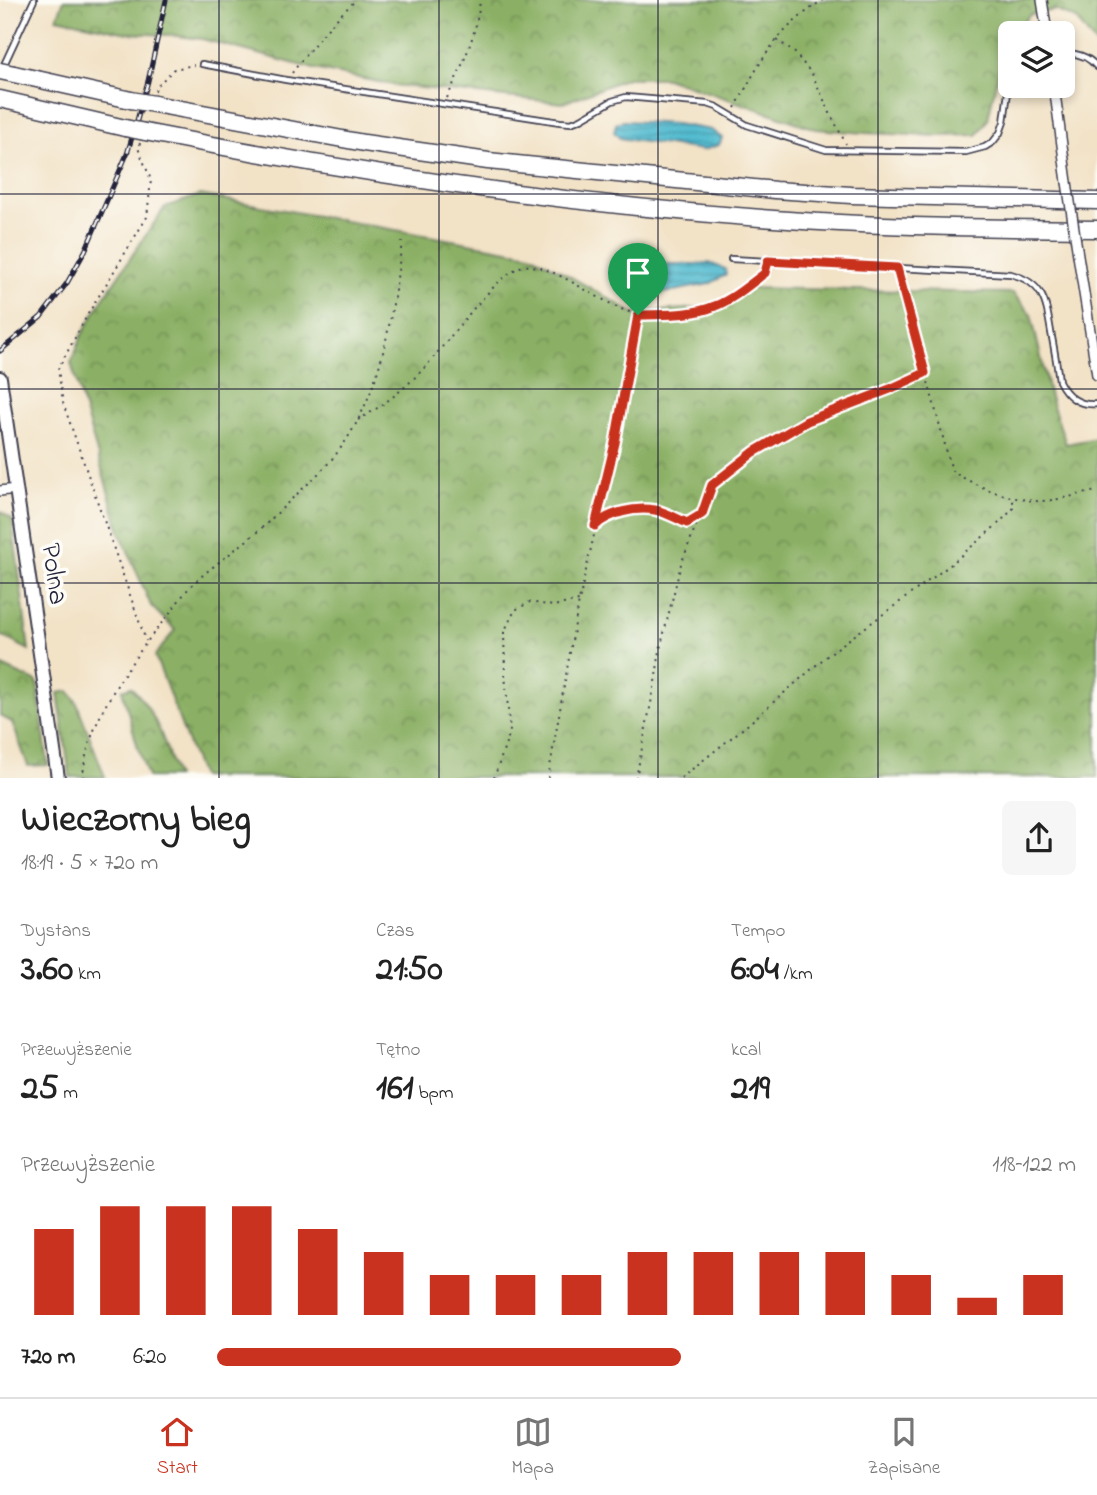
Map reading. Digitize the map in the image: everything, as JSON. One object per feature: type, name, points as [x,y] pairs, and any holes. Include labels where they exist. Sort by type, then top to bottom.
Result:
[{"type":"highway","points":[[5,72],[131,100],[364,143],[488,161],[775,190],[851,195],[1097,201]]},
{"type":"highway","points":[[2,99],[144,134],[394,177],[578,201],[774,219],[1097,229]]},
{"type":"street","points":[[1042,0],[1045,21]]},
{"type":"street","points":[[1056,98],[1097,375]]},
{"type":"street","name":"Polna","points":[[0,378],[58,778]]},
{"type":"street","points":[[0,491],[16,489]]},
{"type":"lane","points":[[5,72],[34,0]]},
{"type":"lane","points":[[1075,54],[1093,62],[1097,67]]},
{"type":"lane","points":[[202,64],[286,80],[560,122],[581,119],[621,97],[709,104],[747,125],[826,150],[975,151],[985,148],[1000,133],[1007,98]]},
{"type":"lane","points":[[730,259],[1011,274],[1027,280],[1034,285],[1046,303],[1059,381],[1063,389],[1076,401],[1088,405],[1097,404]]},
{"type":"path","points":[[286,80],[310,48],[356,0]]},
{"type":"path","points":[[444,104],[472,42],[479,17],[480,0]]},
{"type":"path","points":[[731,115],[756,69],[776,40],[796,19],[823,0]]},
{"type":"path","points":[[776,40],[794,52],[812,74],[850,151]]},
{"type":"path","points":[[153,102],[157,86],[174,69],[202,64]]},
{"type":"path","points":[[144,134],[138,148],[151,180],[147,217],[58,369],[63,403],[146,641]]},
{"type":"path","points":[[83,778],[93,732],[117,684],[146,641],[193,584],[258,531],[317,475],[338,452],[357,421],[376,381],[388,329],[402,242]]},
{"type":"path","points":[[357,421],[380,408],[406,385],[430,362],[490,291],[522,266],[537,267],[557,274],[611,305],[638,315],[712,308],[728,300],[765,273],[768,261]]},
{"type":"path","points":[[897,268],[952,471],[967,480],[1013,497],[1038,501],[1097,492]]},
{"type":"path","points":[[548,778],[579,601],[615,443],[638,315]]},
{"type":"path","points":[[636,778],[661,645],[681,564],[712,485],[754,452],[807,421],[925,373]]},
{"type":"path","points":[[682,777],[829,654],[959,557],[1013,509],[1013,497]]},
{"type":"path","points":[[595,526],[600,521],[624,511],[655,510],[687,523],[702,514]]},
{"type":"path","points":[[494,778],[510,732],[504,632],[515,610],[530,602],[553,606],[579,601]]},
{"type":"green space","points":[[64,0],[1097,0],[1097,46],[1076,19],[1055,10],[1029,15],[1025,21],[998,21],[998,73],[988,119],[977,135],[940,136],[816,129],[666,78],[627,78],[563,103],[393,85],[314,69],[202,39],[127,33],[57,18]]},
{"type":"green space","points":[[200,195],[531,254],[634,313],[721,306],[750,288],[1013,293],[1031,314],[1050,397],[1066,444],[1097,438],[1097,777],[201,777],[155,656],[175,630],[151,606],[120,532],[71,363],[83,333],[102,300],[165,207]]},
{"type":"green space","points":[[0,511],[12,519],[29,650],[0,635]]},
{"type":"green space","points":[[0,665],[37,682],[48,765],[28,766],[12,722],[0,716]]},
{"type":"green space","points":[[131,687],[154,718],[176,777],[148,777],[122,690]]},
{"type":"green space","points":[[69,691],[76,701],[105,777],[70,777],[58,693]]},
{"type":"water","points":[[623,121],[676,124],[711,130],[722,138],[719,145],[703,150],[631,140],[620,138],[614,132],[616,124]]},
{"type":"water","points":[[709,263],[725,269],[726,275],[709,284],[643,297],[632,296],[624,282],[627,270],[636,264]]},
{"type":"railway","points":[[0,351],[41,317],[67,283],[85,251],[127,154],[148,81],[166,0]]},
{"type":"route","points":[[768,261],[897,268],[925,373],[807,421],[754,452],[712,485],[702,514],[687,523],[655,510],[624,511],[600,521],[595,526],[615,443],[638,315],[712,308],[728,300],[765,273],[768,261]]}]
